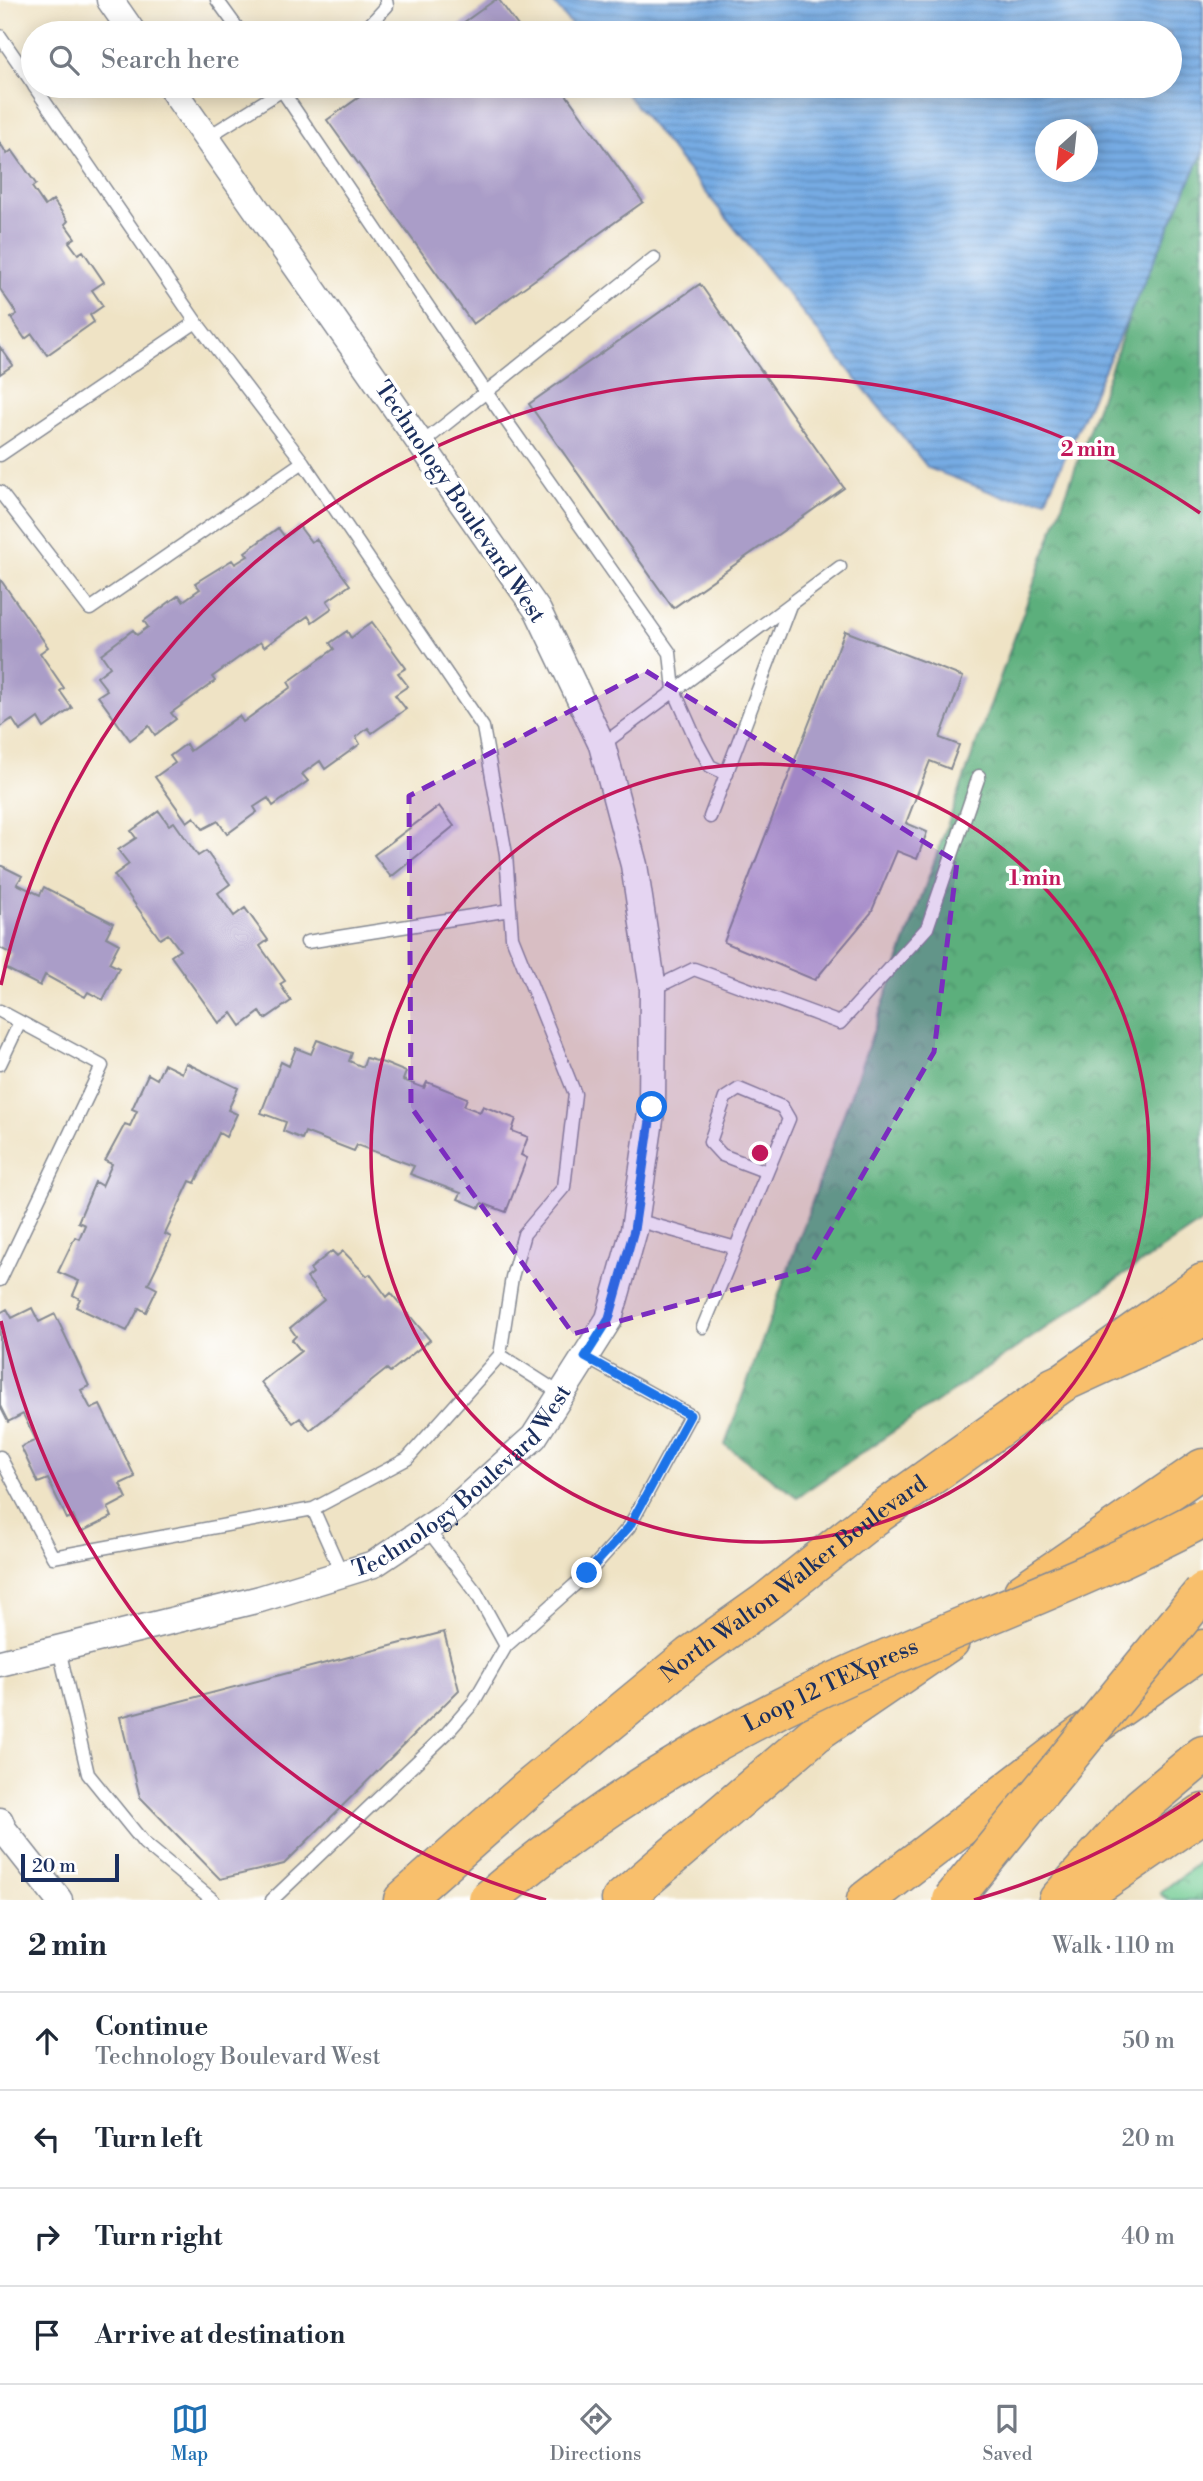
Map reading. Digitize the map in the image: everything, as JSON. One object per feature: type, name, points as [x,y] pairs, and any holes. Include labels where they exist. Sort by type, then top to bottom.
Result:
[{"type":"main road","name":"North Walton Walker Boulevard","points":[[403,1900],[527,1790],[690,1656],[766,1602],[872,1518],[1203,1283]]},
{"type":"main road","points":[[1053,1387],[1203,1318]]},
{"type":"main road","points":[[621,1900],[821,1729],[1203,1468]]},
{"type":"main road","name":"Loop 12 TEXpress","points":[[488,1900],[534,1861],[667,1769],[820,1688],[1073,1581],[1203,1518]]},
{"type":"main road","points":[[952,1900],[1203,1592]]},
{"type":"main road","points":[[866,1900],[1074,1740],[1203,1649]]},
{"type":"main road","points":[[1058,1900],[1141,1807],[1203,1755]]},
{"type":"main road","points":[[1076,1900],[1203,1813]]},
{"type":"street","points":[[110,0],[125,21]]},
{"type":"street","name":"Technology Boulevard West","points":[[0,1663],[260,1599],[374,1564],[446,1516],[534,1437],[609,1319],[636,1220],[652,1107],[653,989],[634,866],[602,745],[538,611],[178,98]]},
{"type":"street","points":[[0,1821],[8,1849],[59,1900]]},
{"type":"lane","points":[[217,0],[232,21]]},
{"type":"lane","points":[[373,21],[387,6],[386,0]]},
{"type":"lane","points":[[0,36],[21,66]]},
{"type":"lane","points":[[0,1457],[53,1557],[313,1509],[407,1459],[500,1355],[512,1277],[524,1234],[564,1187],[575,1094],[512,937],[506,854],[482,727],[303,462],[196,322],[43,98]]},
{"type":"lane","points":[[206,138],[266,98]]},
{"type":"lane","points":[[290,98],[486,392],[670,653],[674,690],[710,766],[727,774]]},
{"type":"lane","points":[[421,444],[654,258]]},
{"type":"lane","points":[[0,455],[196,322]]},
{"type":"lane","points":[[0,492],[90,609],[303,462]]},
{"type":"lane","points":[[602,745],[840,566]]},
{"type":"lane","points":[[710,817],[790,605]]},
{"type":"lane","points":[[653,989],[694,969],[840,1023],[927,928],[979,776]]},
{"type":"lane","points":[[307,942],[510,909]]},
{"type":"lane","points":[[0,1011],[102,1066],[0,1280]]},
{"type":"lane","points":[[0,1064],[20,1021]]},
{"type":"lane","points":[[703,1327],[789,1119],[782,1107],[739,1089],[725,1098],[710,1142],[722,1154],[767,1172]]},
{"type":"lane","points":[[636,1220],[736,1248]]},
{"type":"lane","points":[[500,1355],[561,1394]]},
{"type":"lane","points":[[272,1900],[447,1733],[473,1703],[506,1646],[587,1573],[629,1527],[690,1415],[585,1357]]},
{"type":"lane","points":[[313,1509],[342,1574]]},
{"type":"lane","points":[[427,1529],[476,1592],[506,1646]]},
{"type":"lane","points":[[59,1649],[88,1774],[144,1843],[213,1900]]},
{"type":"highlighted area","points":[[646,671],[957,862],[934,1052],[808,1269],[573,1334],[411,1107],[409,796]]},
{"type":"green space","points":[[1203,152],[1203,1221],[797,1497],[725,1445],[1133,307]]},
{"type":"green space","points":[[1203,1859],[1203,1900],[1167,1900],[1160,1893]]},
{"type":"water","points":[[551,0],[1203,0],[1203,152],[1046,499],[1004,497],[928,468],[630,98],[1182,98],[1182,21],[568,21]]},
{"type":"building","points":[[495,0],[499,0],[514,21],[466,21]]},
{"type":"building","points":[[358,98],[569,98],[643,202],[473,324],[327,120]]},
{"type":"building","points":[[0,143],[7,154],[12,150],[36,184],[32,187],[45,206],[53,200],[68,221],[65,224],[75,238],[69,242],[78,254],[83,251],[104,282],[92,290],[103,306],[90,315],[94,322],[47,355],[32,334],[25,339],[11,318],[17,314],[0,289]]},
{"type":"building","points":[[700,284],[844,488],[673,608],[529,404]]},
{"type":"building","points":[[0,347],[13,365],[0,374]]},
{"type":"building","points":[[299,526],[311,542],[316,539],[350,585],[327,601],[332,608],[312,622],[308,616],[264,647],[260,642],[212,677],[215,681],[171,713],[176,719],[155,735],[149,726],[130,740],[98,696],[107,690],[97,677],[110,667],[101,654],[133,630],[137,635],[148,627],[144,621],[179,595],[183,601],[200,589],[195,583],[232,560],[235,564],[248,556],[245,552],[278,528],[285,537]]},
{"type":"building","points":[[0,579],[48,647],[40,653],[64,688],[60,691],[72,708],[44,728],[38,718],[20,731],[12,719],[0,727]]},
{"type":"building","points":[[372,622],[406,668],[398,673],[408,686],[395,695],[406,709],[372,733],[368,728],[356,737],[360,744],[325,769],[320,761],[302,774],[308,781],[273,806],[268,798],[254,807],[257,812],[227,834],[218,821],[203,829],[194,817],[187,822],[155,777],[175,763],[170,756],[186,744],[190,751],[239,716],[243,722],[291,687],[288,682],[334,649],[330,643],[347,631],[351,638]]},
{"type":"building","points":[[845,631],[963,677],[940,738],[959,745],[950,769],[930,761],[906,823],[927,832],[917,859],[897,851],[871,913],[815,980],[724,942]]},
{"type":"building","points":[[439,806],[454,826],[391,877],[374,855]]},
{"type":"building","points":[[159,811],[169,825],[174,822],[198,856],[206,851],[230,884],[218,893],[234,916],[245,908],[268,940],[260,946],[285,981],[280,984],[291,1001],[265,1019],[260,1012],[241,1026],[232,1013],[219,1023],[171,956],[180,950],[168,934],[160,939],[114,875],[129,864],[118,850],[136,838],[131,831]]},
{"type":"building","points":[[0,865],[22,876],[17,884],[40,895],[44,887],[113,923],[106,937],[119,944],[109,963],[119,968],[103,1000],[88,992],[85,997],[45,975],[40,986],[5,968],[12,954],[0,948]]},
{"type":"building","points":[[317,1040],[352,1053],[349,1061],[363,1067],[366,1058],[384,1063],[406,1072],[403,1080],[424,1088],[427,1082],[467,1098],[464,1106],[480,1112],[483,1106],[516,1119],[512,1131],[528,1137],[521,1155],[527,1158],[506,1212],[482,1203],[480,1208],[458,1199],[461,1193],[410,1174],[414,1166],[357,1145],[354,1151],[305,1132],[302,1139],[283,1131],[286,1122],[261,1113],[281,1062],[289,1066],[296,1048],[311,1054]]},
{"type":"building","points":[[186,1063],[238,1088],[228,1110],[237,1114],[226,1137],[219,1133],[195,1183],[190,1181],[165,1234],[171,1237],[148,1284],[157,1289],[146,1312],[139,1308],[127,1331],[76,1307],[80,1299],[73,1295],[79,1281],[58,1272],[75,1237],[79,1239],[85,1225],[78,1222],[95,1182],[102,1186],[112,1164],[105,1161],[125,1124],[130,1126],[137,1111],[132,1109],[148,1074],[157,1079],[164,1064],[182,1073]]},
{"type":"building","points":[[332,1251],[337,1256],[343,1251],[367,1276],[370,1274],[387,1297],[391,1293],[430,1340],[390,1372],[387,1369],[310,1430],[300,1418],[293,1423],[261,1382],[301,1351],[292,1340],[296,1336],[290,1328],[324,1300],[307,1278],[313,1273],[310,1269]]},
{"type":"building","points":[[32,1308],[39,1322],[55,1314],[89,1386],[81,1390],[91,1409],[100,1405],[135,1477],[120,1484],[127,1498],[108,1508],[112,1517],[81,1532],[73,1516],[67,1519],[48,1479],[38,1483],[21,1447],[36,1440],[23,1414],[8,1422],[0,1406],[0,1313],[7,1309],[12,1318]]},
{"type":"building","points":[[444,1632],[459,1690],[284,1864],[220,1879],[140,1797],[120,1717]]},
{"type":"route","points":[[587,1573],[629,1527],[690,1415],[585,1357],[609,1319],[634,1230],[652,1107]]}]
